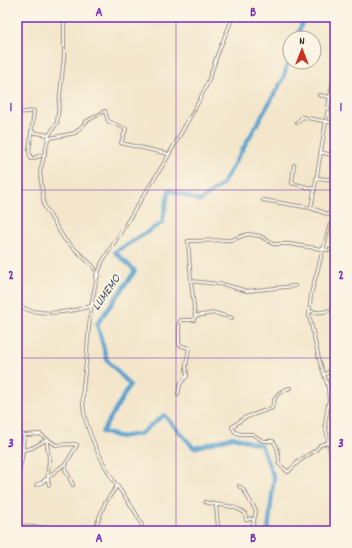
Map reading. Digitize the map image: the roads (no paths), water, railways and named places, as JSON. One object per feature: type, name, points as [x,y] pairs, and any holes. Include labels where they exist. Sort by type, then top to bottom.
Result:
[{"type":"street","points":[[64,17],[64,58],[57,123],[49,135],[46,154],[40,172],[44,206],[65,240],[93,266],[97,273],[91,306],[84,386],[84,412],[105,467],[134,508],[144,531]]},
{"type":"street","points":[[96,279],[102,262],[169,154],[208,82],[219,50],[233,17]]},
{"type":"street","points":[[328,17],[335,23]]},
{"type":"street","points":[[311,208],[335,70]]},
{"type":"street","points":[[320,95],[335,98]]},
{"type":"street","points":[[49,138],[75,133],[87,121],[105,110],[108,121],[126,129],[121,143],[169,154]]},
{"type":"street","points":[[17,113],[34,111],[29,151],[31,159],[46,154]]},
{"type":"street","points":[[297,123],[302,117],[335,123]]},
{"type":"street","points":[[31,132],[49,135]]},
{"type":"street","points":[[320,152],[335,156]]},
{"type":"street","points":[[294,165],[292,183],[315,189]]},
{"type":"street","points":[[317,178],[335,180]]},
{"type":"street","points":[[263,200],[311,208],[333,216],[335,212]]},
{"type":"street","points":[[330,224],[311,294],[309,315],[312,334],[328,387],[330,400],[325,424],[335,477]]},
{"type":"street","points":[[196,316],[191,281],[188,240],[231,240],[248,234],[260,236],[273,244],[289,244],[335,251]]},
{"type":"street","points":[[191,281],[226,285],[247,291],[295,286]]},
{"type":"street","points":[[17,305],[30,311],[56,313],[64,313],[91,306]]},
{"type":"street","points":[[309,311],[315,312],[331,310],[334,307]]},
{"type":"street","points":[[178,394],[180,384],[187,376],[186,366],[189,348],[179,344],[179,323],[181,320],[194,320],[196,316],[216,313],[232,318]]},
{"type":"street","points":[[324,375],[334,368],[332,336]]},
{"type":"street","points":[[290,388],[282,390],[277,394],[272,408],[244,418],[232,427],[240,434],[252,434],[263,441],[273,441],[276,444],[279,464],[288,472],[299,461],[316,450],[320,445],[328,443]]},
{"type":"street","points":[[17,432],[24,435],[40,434],[56,445],[77,445],[67,462],[65,469],[73,485]]},
{"type":"street","points":[[17,482],[23,450],[24,435]]},
{"type":"street","points":[[23,450],[32,448],[47,440]]},
{"type":"street","points":[[47,440],[49,457],[47,478],[49,485]]},
{"type":"street","points":[[36,485],[41,484],[67,462]]},
{"type":"street","points":[[94,531],[105,503],[117,486]]},
{"type":"street","points":[[239,486],[243,488],[256,511],[253,526],[245,531]]},
{"type":"street","points":[[204,502],[216,506],[224,505],[238,508],[245,513],[246,520],[250,518],[254,520]]},
{"type":"street","points":[[214,531],[218,529],[216,506]]},
{"type":"street","points":[[17,526],[73,529],[81,531]]},
{"type":"street","points":[[205,529],[209,531]]},
{"type":"waterway","name":"LUMEMO","points":[[300,30],[304,17]]},
{"type":"waterway","name":"LUMEMO","points":[[268,531],[274,478],[261,445],[233,437],[194,448],[164,415],[140,434],[120,437],[102,432],[130,385],[107,360],[97,324],[135,271],[115,252],[162,223],[169,190],[200,201],[222,185],[283,79],[286,70]]}]
